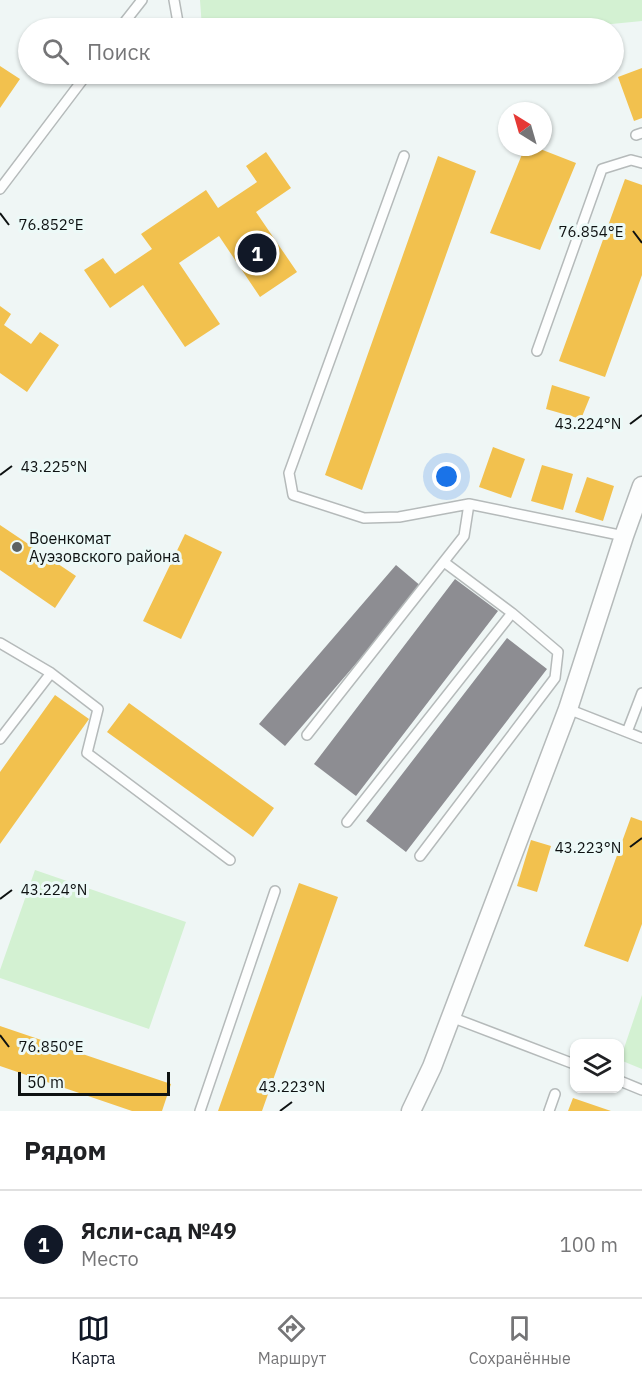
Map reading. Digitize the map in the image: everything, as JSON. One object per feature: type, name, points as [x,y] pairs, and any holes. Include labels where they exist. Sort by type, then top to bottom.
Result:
[{"type":"street","points":[[411,1111],[432,1066],[568,709],[641,489]]},
{"type":"lane","points":[[128,18],[142,0]]},
{"type":"lane","points":[[174,0],[177,18]]},
{"type":"lane","points":[[0,189],[79,84]]},
{"type":"lane","points":[[404,156],[289,473],[292,495],[364,518],[399,517],[469,504],[624,536]]},
{"type":"lane","points":[[537,351],[602,169],[631,160],[642,163]]},
{"type":"lane","points":[[307,735],[464,536],[469,504]]},
{"type":"lane","points":[[420,855],[555,678],[558,652],[512,612],[444,562]]},
{"type":"lane","points":[[346,822],[512,612]]},
{"type":"lane","points":[[0,643],[51,673],[98,709],[87,753],[230,860]]},
{"type":"lane","points":[[0,739],[51,673]]},
{"type":"lane","points":[[627,732],[642,693]]},
{"type":"lane","points":[[568,709],[642,738]]},
{"type":"lane","points":[[200,1111],[275,891]]},
{"type":"lane","points":[[450,1017],[570,1062]]},
{"type":"lane","points":[[624,1083],[642,1090]]},
{"type":"lane","points":[[549,1111],[555,1094]]},
{"type":"green space","points":[[200,0],[642,0],[642,21],[624,23],[624,18],[201,18]]},
{"type":"green space","points":[[35,870],[186,922],[149,1029],[0,978],[0,970]]},
{"type":"green space","points":[[642,995],[642,1069],[624,1062],[624,1048]]},
{"type":"building: Жильё","points":[[0,66],[18,78],[18,82],[0,108]]},
{"type":"building: Жильё","points":[[642,68],[642,118],[634,121],[621,84],[624,84],[624,75]]},
{"type":"building: Жильё","points":[[266,152],[291,188],[256,212],[297,272],[260,297],[219,236],[179,263],[220,324],[185,347],[143,285],[110,308],[84,270],[103,258],[115,274],[152,249],[141,234],[206,190],[218,208],[257,182],[246,166]]},
{"type":"building: Жильё","points":[[552,154],[576,163],[540,250],[490,233],[521,156],[552,156]]},
{"type":"building: Жильё","points":[[438,156],[476,171],[362,490],[325,475]]},
{"type":"building: Жильё","points":[[625,179],[642,185],[642,275],[605,377],[559,361]]},
{"type":"building: Жильё","points":[[0,306],[11,314],[4,325],[31,344],[40,332],[59,345],[27,392],[0,373]]},
{"type":"building: Жильё","points":[[552,385],[590,397],[581,419],[546,409]]},
{"type":"building: Жильё","points":[[493,447],[525,459],[511,498],[479,487]]},
{"type":"building: Жильё","points":[[542,465],[573,474],[563,510],[531,501]]},
{"type":"building: Жильё","points":[[587,477],[614,486],[603,521],[575,512]]},
{"type":"building: Жильё","name":"Военкомат Ауэзовского района","points":[[0,525],[76,576],[55,608],[0,570]]},
{"type":"building: Жильё","points":[[185,534],[222,552],[181,639],[143,621]]},
{"type":"building: Жильё","points":[[55,695],[89,719],[0,844],[0,772]]},
{"type":"building: Жильё","points":[[129,703],[274,808],[253,837],[107,732]]},
{"type":"building: Жильё","points":[[631,817],[642,821],[642,924],[628,962],[584,946]]},
{"type":"building: Жильё","points":[[531,840],[551,846],[537,892],[517,886]]},
{"type":"building: Жильё","points":[[299,883],[338,897],[262,1111],[218,1111]]},
{"type":"building: Жильё","points":[[0,1026],[171,1084],[162,1111],[132,1111],[0,1066]]},
{"type":"building: Жильё","points":[[573,1098],[611,1111],[568,1111]]},
{"type":"building: Промзона","points":[[396,565],[422,587],[285,746],[259,724]]},
{"type":"building: Промзона","points":[[455,579],[498,611],[356,796],[314,764]]},
{"type":"building: Промзона","points":[[507,638],[547,669],[406,852],[366,821]]},
{"type":"place","name":"Ясли-сад №49","points":[[257,253]]},
{"type":"place","name":"Военкомат Ауэзовского района","points":[[17,547]]}]
